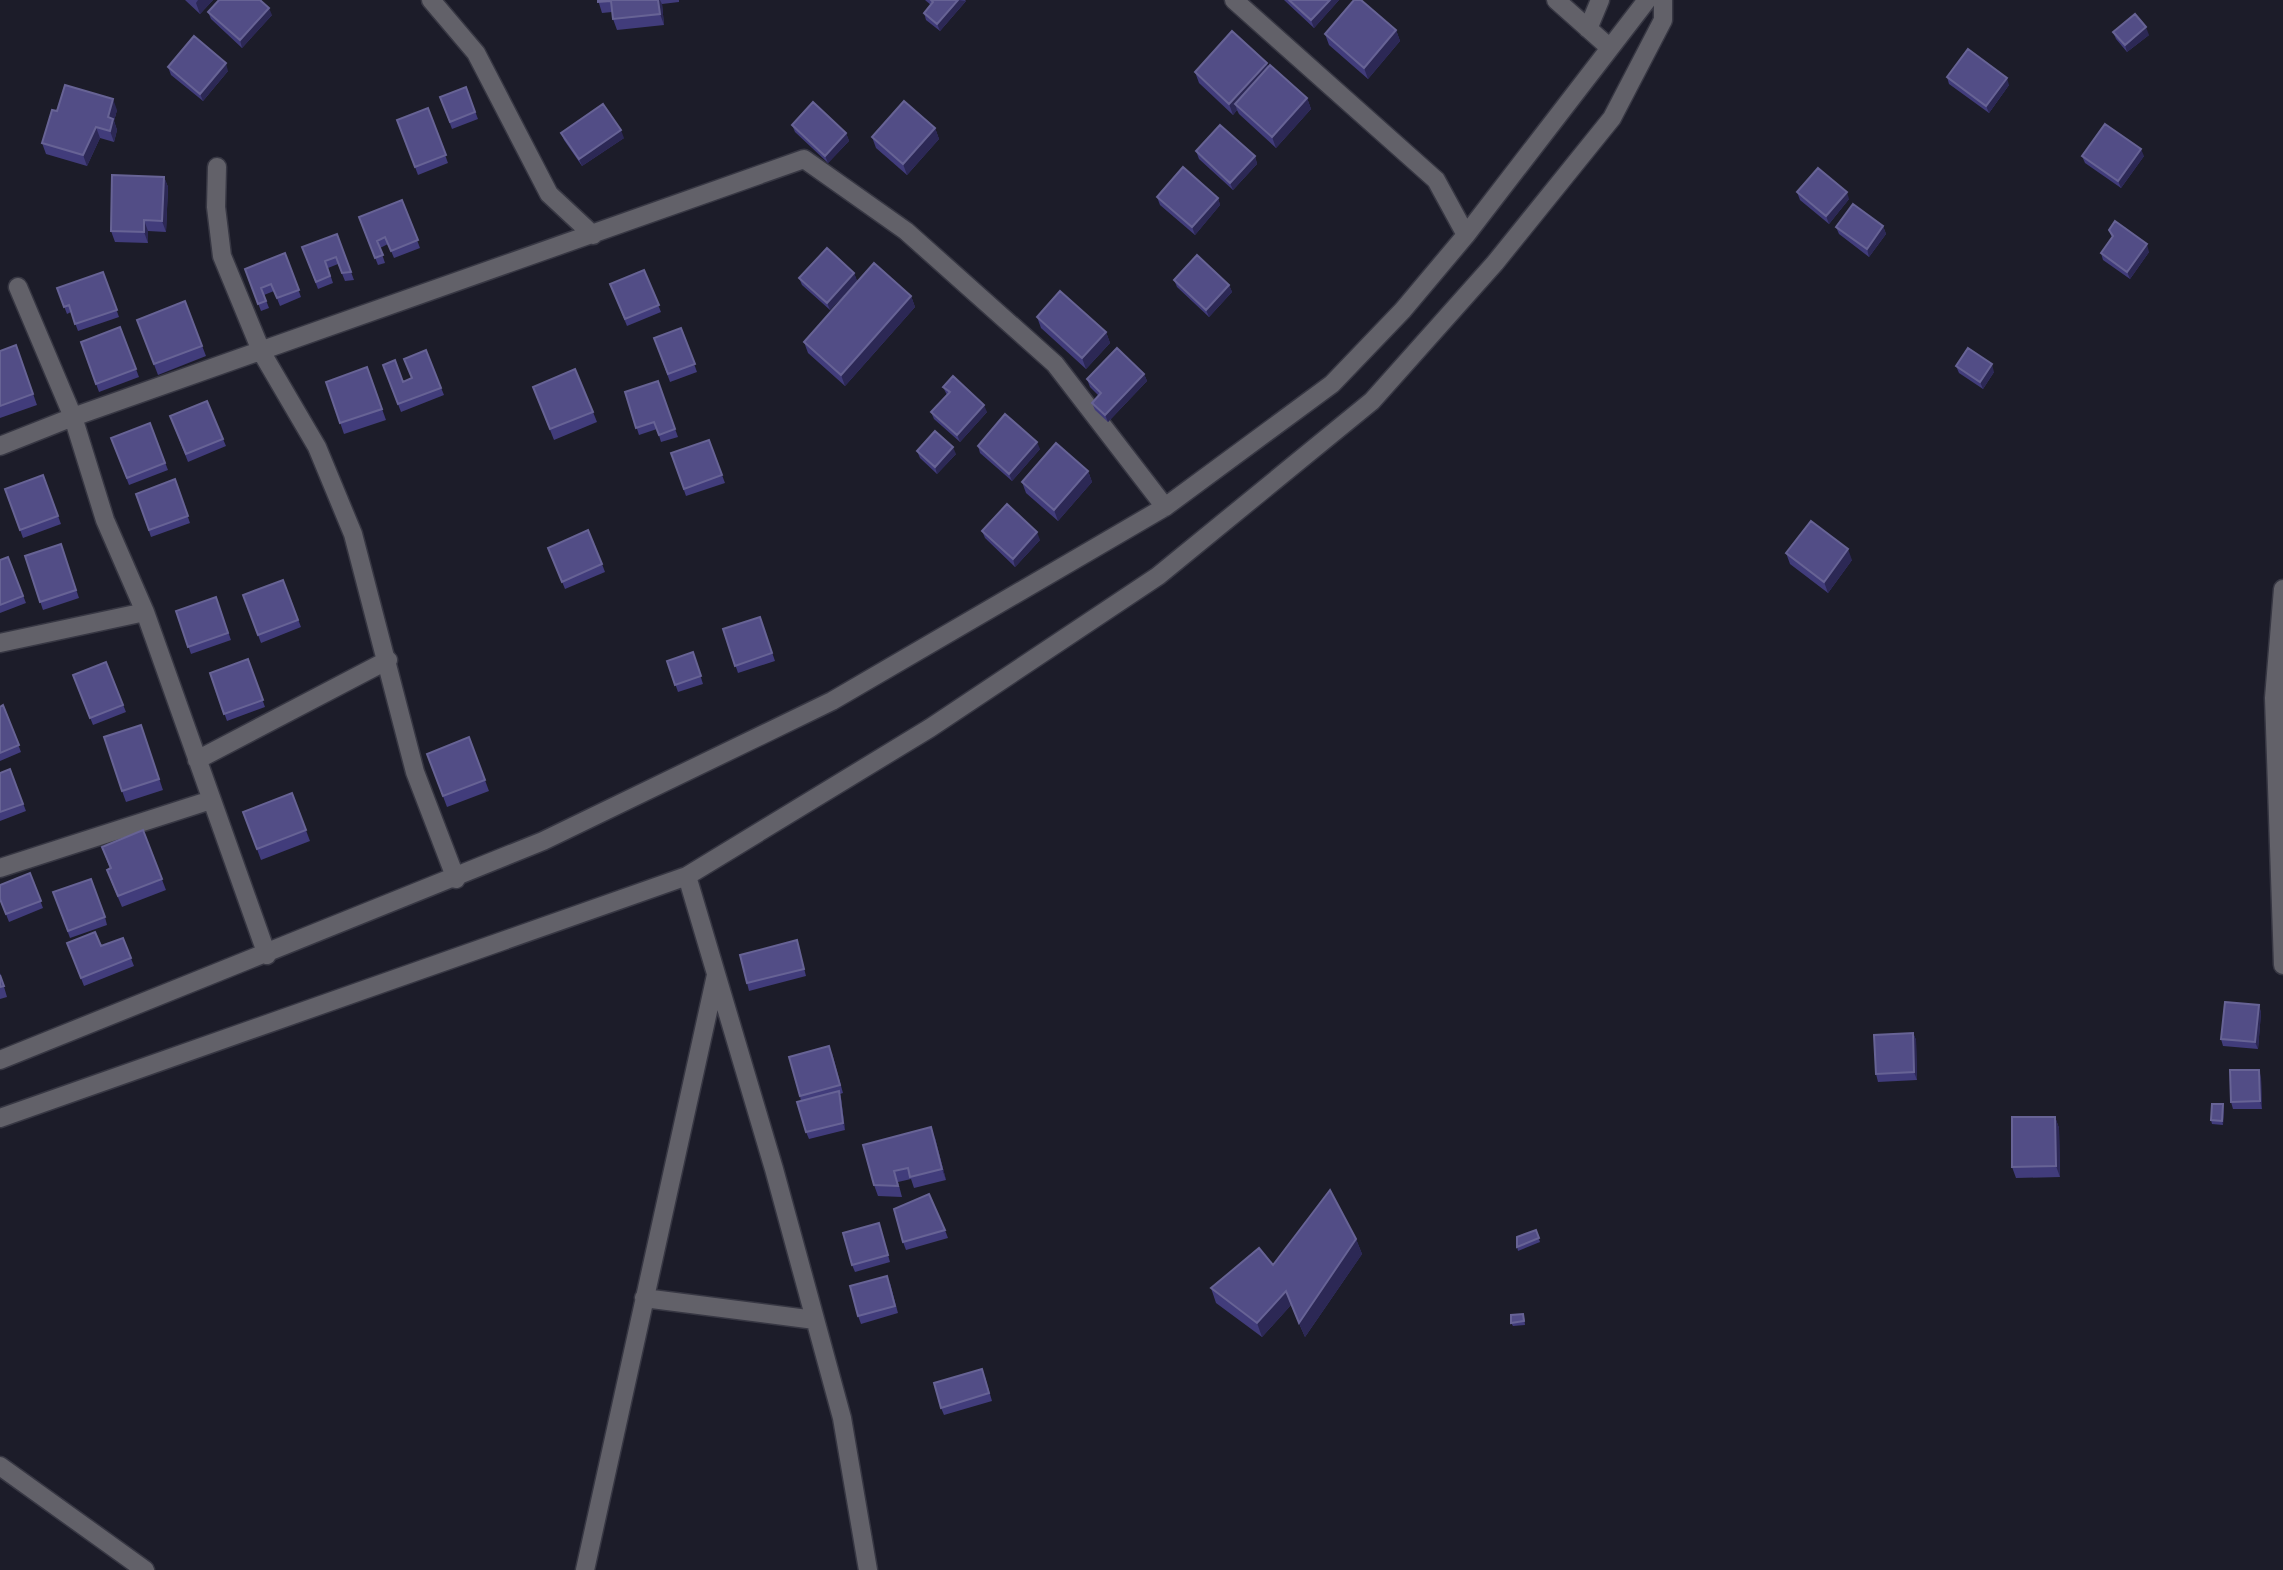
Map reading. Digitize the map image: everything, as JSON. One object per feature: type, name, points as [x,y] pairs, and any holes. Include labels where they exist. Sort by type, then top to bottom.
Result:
[{"type":"street","points":[[431,0],[476,53],[549,194],[593,235]]},
{"type":"street","points":[[1234,0],[1436,180],[1466,235]]},
{"type":"street","points":[[1556,0],[1610,48]]},
{"type":"street","points":[[1588,29],[1601,0]]},
{"type":"street","points":[[0,1060],[267,955],[543,841],[832,701],[1165,507],[1332,384],[1403,310],[1466,235],[1647,0]]},
{"type":"street","points":[[0,1118],[687,876],[930,728],[1158,576],[1372,401],[1495,263],[1612,118],[1663,20],[1663,0]]},
{"type":"street","points":[[0,446],[73,417],[262,353],[804,159],[906,231],[1055,364],[1165,507]]},
{"type":"street","points":[[217,167],[216,207],[222,256],[262,353],[317,447],[348,522],[388,660],[415,772],[456,878]]},
{"type":"street","points":[[18,287],[73,417],[106,520],[145,612],[267,955]]},
{"type":"street","points":[[2283,589],[2274,698],[2283,965]]},
{"type":"street","points":[[0,643],[145,612]]},
{"type":"street","points":[[197,760],[388,660]]},
{"type":"street","points":[[0,868],[211,800]]},
{"type":"street","points":[[687,876],[842,1418],[868,1570]]},
{"type":"street","points":[[584,1570],[716,974]]},
{"type":"street","points":[[644,1298],[815,1320]]},
{"type":"street","points":[[0,1466],[145,1570]]},
{"type":"building","points":[[219,0],[260,0],[269,8],[240,40],[208,12]]},
{"type":"building","points":[[598,0],[658,0],[660,14],[613,19],[611,1]]},
{"type":"building","points":[[931,0],[958,0],[937,24],[924,13],[933,2]]},
{"type":"building","points":[[1289,0],[1330,0],[1311,20]]},
{"type":"building","points":[[1354,0],[1361,0],[1396,30],[1364,68],[1325,34]]},
{"type":"building","points":[[2135,14],[2146,27],[2125,45],[2113,32]]},
{"type":"building","points":[[1232,31],[1267,63],[1229,104],[1195,72]]},
{"type":"building","points":[[194,36],[226,63],[200,94],[168,67]]},
{"type":"building","points":[[1968,49],[2007,78],[1986,106],[1947,77]]},
{"type":"building","points":[[1270,65],[1307,98],[1272,137],[1235,104]]},
{"type":"building","points":[[65,85],[113,99],[108,117],[113,119],[110,131],[96,127],[83,155],[42,143],[52,110],[57,111]]},
{"type":"building","points":[[466,87],[475,112],[450,122],[440,97]]},
{"type":"building","points":[[904,101],[935,128],[903,164],[872,137]]},
{"type":"building","points":[[813,102],[846,133],[825,156],[792,125]]},
{"type":"building","points":[[603,104],[621,130],[579,159],[561,133]]},
{"type":"building","points":[[428,108],[446,155],[415,167],[397,120]]},
{"type":"building","points":[[2105,124],[2141,149],[2118,181],[2082,156]]},
{"type":"building","points":[[1220,125],[1255,156],[1230,183],[1196,151]]},
{"type":"building","points":[[1183,167],[1218,198],[1192,227],[1157,197]]},
{"type":"building","points":[[1818,168],[1847,192],[1826,216],[1797,192]]},
{"type":"building","points":[[112,175],[164,177],[162,221],[144,220],[144,232],[111,231]]},
{"type":"building","points":[[402,200],[418,240],[391,251],[385,237],[377,241],[383,255],[375,258],[359,217]]},
{"type":"building","points":[[1853,204],[1883,226],[1867,249],[1836,227]]},
{"type":"building","points":[[2115,221],[2147,244],[2127,272],[2101,253],[2113,236],[2109,230]]},
{"type":"building","points":[[337,234],[351,272],[342,273],[336,257],[325,261],[330,276],[316,282],[302,247]]},
{"type":"building","points":[[827,248],[854,273],[827,303],[799,278]]},
{"type":"building","points":[[285,253],[299,290],[277,298],[271,284],[261,288],[266,301],[258,304],[245,269]]},
{"type":"building","points":[[1197,255],[1229,285],[1206,310],[1174,280]]},
{"type":"building","points":[[874,263],[911,296],[841,375],[804,342]]},
{"type":"building","points":[[644,270],[659,305],[625,319],[610,284]]},
{"type":"building","points":[[103,272],[117,310],[75,324],[69,305],[64,307],[57,288]]},
{"type":"building","points":[[1060,291],[1106,332],[1082,358],[1037,317]]},
{"type":"building","points":[[185,301],[202,346],[154,364],[137,320]]},
{"type":"building","points":[[120,327],[136,369],[96,384],[81,342]]},
{"type":"building","points":[[681,328],[695,364],[668,374],[654,338]]},
{"type":"building","points":[[16,345],[33,394],[0,406],[0,351]]},
{"type":"building","points":[[1117,348],[1144,374],[1105,415],[1092,403],[1101,393],[1087,379]]},
{"type":"building","points":[[1968,348],[1992,364],[1980,382],[1956,366]]},
{"type":"building","points":[[426,350],[441,388],[398,404],[383,365],[395,360],[403,382],[412,378],[404,359]]},
{"type":"building","points":[[367,367],[382,409],[340,423],[326,382]]},
{"type":"building","points":[[575,369],[593,412],[550,429],[533,387]]},
{"type":"building","points":[[953,376],[984,405],[957,435],[931,412],[950,392],[943,387]]},
{"type":"building","points":[[658,381],[675,429],[659,435],[654,422],[636,428],[625,392]]},
{"type":"building","points":[[207,401],[223,439],[186,454],[170,416]]},
{"type":"building","points":[[1005,414],[1037,442],[1009,474],[978,446]]},
{"type":"building","points":[[150,423],[165,463],[127,478],[111,438]]},
{"type":"building","points":[[935,431],[953,447],[935,467],[917,451]]},
{"type":"building","points":[[709,440],[722,475],[684,489],[671,453]]},
{"type":"building","points":[[1056,443],[1088,471],[1054,510],[1022,482]]},
{"type":"building","points":[[43,475],[58,516],[20,530],[5,489]]},
{"type":"building","points":[[175,479],[188,516],[149,530],[136,494]]},
{"type":"building","points":[[1007,504],[1037,532],[1013,559],[982,531]]},
{"type":"building","points":[[1811,521],[1848,549],[1824,582],[1786,553]]},
{"type":"building","points":[[588,530],[602,564],[562,582],[548,548]]},
{"type":"building","points":[[61,544],[76,590],[40,602],[25,556]]},
{"type":"building","points":[[8,557],[23,596],[0,605],[0,560]]},
{"type":"building","points":[[283,580],[298,620],[258,635],[243,595]]},
{"type":"building","points":[[216,597],[228,633],[188,647],[176,611]]},
{"type":"building","points":[[760,617],[772,653],[735,666],[723,629]]},
{"type":"building","points":[[693,652],[701,676],[675,685],[667,661]]},
{"type":"building","points":[[248,659],[263,700],[224,714],[210,673]]},
{"type":"building","points":[[106,662],[123,705],[90,718],[73,675]]},
{"type":"building","points":[[3,705],[19,745],[0,753],[0,707]]},
{"type":"building","points":[[141,725],[159,779],[122,791],[104,737]]},
{"type":"building","points":[[469,737],[485,780],[443,796],[427,754]]},
{"type":"building","points":[[10,769],[23,804],[0,812],[0,773]]},
{"type":"building","points":[[292,793],[306,830],[257,849],[243,812]]},
{"type":"building","points":[[143,830],[162,879],[118,896],[107,870],[111,868],[102,847]]},
{"type":"building","points":[[30,873],[41,901],[6,914],[0,899],[0,885]]},
{"type":"building","points":[[91,879],[105,917],[68,931],[53,892]]},
{"type":"building","points":[[95,932],[101,946],[123,938],[131,958],[81,978],[67,943]]},
{"type":"building","points":[[797,940],[804,969],[747,983],[740,955]]},
{"type":"building","points":[[2225,1002],[2259,1005],[2255,1042],[2221,1039]]},
{"type":"building","points":[[1913,1033],[1914,1072],[1876,1074],[1874,1035]]},
{"type":"building","points":[[829,1046],[840,1085],[800,1096],[789,1057]]},
{"type":"building","points":[[2230,1070],[2259,1070],[2260,1101],[2231,1102]]},
{"type":"building","points":[[839,1091],[843,1123],[806,1132],[797,1102]]},
{"type":"building","points":[[2212,1104],[2223,1104],[2222,1121],[2211,1120]]},
{"type":"building","points":[[2012,1117],[2055,1117],[2056,1166],[2012,1167]]},
{"type":"building","points":[[931,1127],[942,1169],[910,1177],[908,1168],[894,1171],[898,1186],[874,1185],[863,1145]]},
{"type":"building","points":[[1330,1190],[1356,1239],[1299,1323],[1286,1291],[1257,1323],[1211,1288],[1259,1248],[1273,1265]]},
{"type":"building","points":[[929,1194],[945,1230],[903,1242],[894,1209]]},
{"type":"building","points":[[879,1223],[888,1255],[852,1265],[843,1233]]},
{"type":"building","points":[[1536,1230],[1539,1238],[1517,1247],[1517,1237]]},
{"type":"building","points":[[887,1276],[895,1306],[858,1316],[850,1286]]},
{"type":"building","points":[[1523,1314],[1524,1321],[1511,1323],[1511,1315]]},
{"type":"building","points":[[982,1369],[989,1393],[941,1408],[934,1383]]}]
